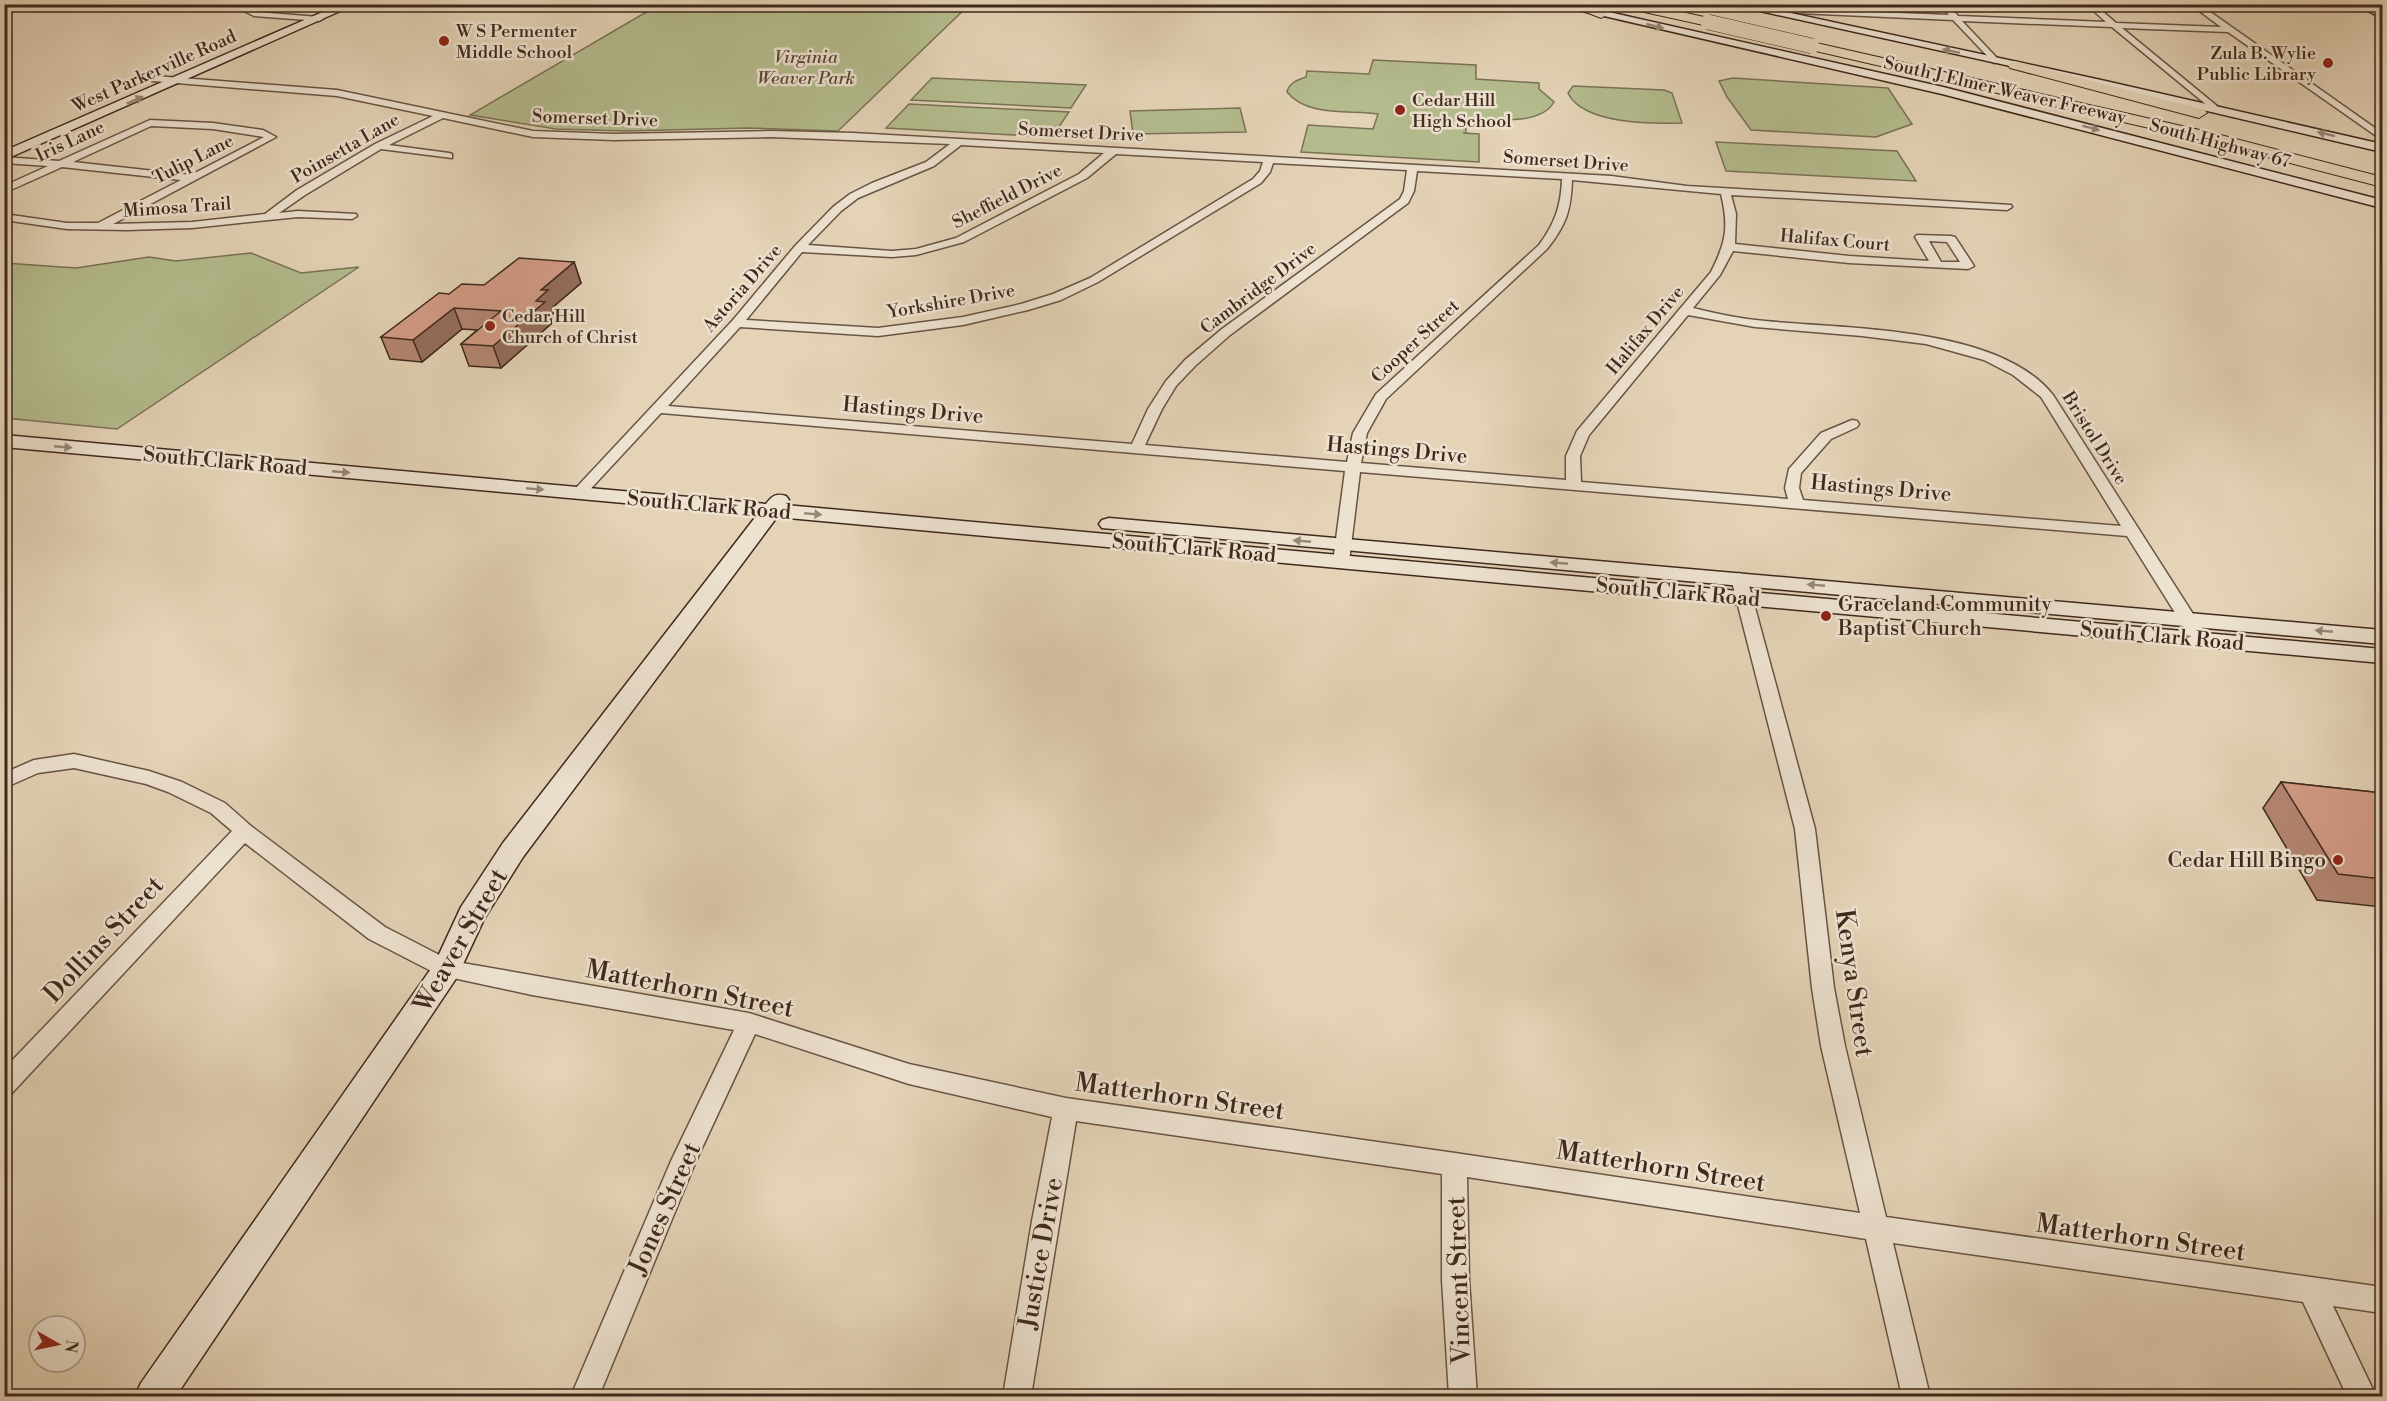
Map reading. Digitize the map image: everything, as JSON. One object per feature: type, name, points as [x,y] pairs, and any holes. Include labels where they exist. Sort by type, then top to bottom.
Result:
[{"type":"highway","points":[[1572,4],[1601,14]]},
{"type":"highway","name":"South J Elmer Weaver Freeway","points":[[1626,4],[1708,22],[1821,36],[2382,169]]},
{"type":"highway","name":"South J Elmer Weaver Freeway","points":[[1667,4],[1731,11],[2382,182]]},
{"type":"highway","points":[[2015,65],[2382,162]]},
{"type":"highway","points":[[1854,70],[2093,116],[2309,164]]},
{"type":"main road","name":"West Parkerville Road","points":[[4,145],[328,4]]},
{"type":"main road","name":"West Parkerville Road","points":[[4,158],[351,4]]},
{"type":"main road","name":"South Highway 67","points":[[1557,4],[1854,70],[2086,126],[2382,204]]},
{"type":"main road","points":[[1756,9],[1788,12],[1792,10],[1789,4]]},
{"type":"main road","points":[[2362,4],[2382,16]]},
{"type":"main road","points":[[2376,4],[2382,8]]},
{"type":"main road","name":"South Highway 67","points":[[1731,11],[1756,9],[1796,11],[1821,36],[1994,60],[2382,147]]},
{"type":"main road","points":[[1693,34],[1721,35],[1765,16],[1756,9]]},
{"type":"main road","points":[[1732,43],[1796,11]]},
{"type":"main road","points":[[1773,53],[1763,45],[1805,26],[1821,36]]},
{"type":"main road","name":"South Clark Road","points":[[4,426],[432,463],[586,486]]},
{"type":"main road","name":"South Clark Road","points":[[4,441],[416,478],[586,486],[1740,588],[2187,619],[2382,637]]},
{"type":"main road","points":[[226,461],[244,447]]},
{"type":"main road","points":[[416,478],[432,463]]},
{"type":"main road","name":"Weaver Street","points":[[154,1396],[447,969],[471,915],[513,850],[776,503]]},
{"type":"main road","name":"South Clark Road","points":[[1740,588],[2200,639],[2382,656]]},
{"type":"street","points":[[4,10],[19,4]]},
{"type":"street","points":[[233,4],[254,14],[319,19]]},
{"type":"street","points":[[1943,4],[1994,60]]},
{"type":"street","points":[[2089,4],[2214,108]]},
{"type":"street","points":[[2193,4],[2382,137]]},
{"type":"street","points":[[1796,11],[2229,30]]},
{"type":"street","name":"Somerset Drive","points":[[156,79],[337,93],[514,131],[564,136],[771,134],[959,142],[1567,177],[1725,191],[2007,207]]},
{"type":"street","name":"Poinsetta Lane","points":[[269,216],[283,203],[378,146],[408,129],[442,115]]},
{"type":"street","name":"Iris Lane","points":[[4,190],[150,123],[213,126],[263,133],[271,137]]},
{"type":"street","name":"Tulip Lane","points":[[98,227],[271,137]]},
{"type":"street","name":"Astoria Drive","points":[[586,486],[737,323],[799,248],[837,209],[854,196],[930,164],[959,142]]},
{"type":"street","points":[[378,146],[449,156]]},
{"type":"street","name":"Sheffield Drive","points":[[799,248],[891,254],[916,252],[960,240],[1083,176],[1113,151]]},
{"type":"street","points":[[4,158],[193,178]]},
{"type":"street","name":"Yorkshire Drive","points":[[737,323],[844,332],[878,332],[966,321],[1024,308],[1057,297],[1094,280],[1257,181],[1265,172],[1269,160]]},
{"type":"street","name":"Cambridge Drive","points":[[1136,450],[1155,409],[1171,384],[1190,363],[1226,332],[1404,201],[1409,191],[1412,168]]},
{"type":"street","name":"Cooper Street","points":[[1342,553],[1353,466],[1360,434],[1381,397],[1543,247],[1560,224],[1566,203],[1567,177]]},
{"type":"street","name":"Halifax Drive","points":[[1574,486],[1573,456],[1581,434],[1716,273],[1730,247],[1731,214],[1725,191]]},
{"type":"street","name":"Mimosa Trail","points":[[4,218],[98,227],[192,225],[269,216],[352,216]]},
{"type":"street","name":"Halifax Court","points":[[1730,247],[1805,257],[1937,265]]},
{"type":"street","name":"Bristol Drive","points":[[1684,310],[1765,325],[1851,329],[1944,343],[1981,355],[2019,373],[2046,395],[2200,639]]},
{"type":"street","points":[[966,321],[973,337]]},
{"type":"street","name":"Hastings Drive","points":[[658,409],[1574,486],[1796,502],[2133,532]]},
{"type":"street","points":[[1796,502],[1792,488],[1794,472],[1826,436],[1852,424]]},
{"type":"street","name":"Kenya Street","points":[[1740,588],[1805,828],[1833,1046],[1916,1396]]},
{"type":"street","name":"Matterhorn Street","points":[[4,781],[34,767],[74,761],[149,778],[176,787],[218,808],[244,831],[377,933],[447,969],[749,1023],[909,1074],[1066,1109],[2382,1300]]},
{"type":"street","name":"Dollins Street","points":[[4,1086],[244,831]]},
{"type":"street","name":"Jones Street","points":[[585,1396],[721,1078],[749,1023]]},
{"type":"street","name":"Justice Drive","points":[[1017,1396],[1045,1221],[1066,1109]]},
{"type":"street","name":"Vincent Street","points":[[1455,1164],[1453,1243],[1463,1396]]},
{"type":"street","points":[[2312,1291],[2362,1396]]},
{"type":"green space","name":"Virginia Weaver Park","points":[[660,4],[969,5],[838,131],[749,128],[625,131],[556,129],[470,115]]},
{"type":"green space","points":[[1373,60],[1476,65],[1476,79],[1539,83],[1539,89],[1554,102],[1547,110],[1526,118],[1500,120],[1465,118],[1466,133],[1463,133],[1479,134],[1479,162],[1301,152],[1308,125],[1373,129],[1378,114],[1317,109],[1295,100],[1287,92],[1290,86],[1306,77],[1307,71],[1369,74]]},
{"type":"green space","points":[[932,78],[1086,85],[1071,108],[911,100]]},
{"type":"green space","points":[[1733,78],[1888,88],[1912,124],[1876,137],[1751,130],[1727,97],[1719,81]]},
{"type":"green space","points":[[1573,86],[1664,90],[1672,93],[1682,123],[1619,120],[1588,111],[1576,103],[1568,93]]},
{"type":"green space","points":[[909,104],[1069,112],[1052,137],[886,128]]},
{"type":"green space","points":[[1240,108],[1246,132],[1133,134],[1130,111]]},
{"type":"green space","points":[[1716,142],[1897,151],[1916,181],[1726,171]]},
{"type":"green space","points":[[251,253],[301,273],[359,267],[117,429],[5,418],[5,263],[76,268],[149,257],[176,261]]},
{"type":"building","points":[[519,258],[574,262],[541,290],[548,290],[536,301],[545,302],[493,346],[461,344],[501,311],[454,308],[413,340],[381,337],[439,293],[449,294],[462,284],[484,285]]},
{"type":"building","points":[[2281,782],[2382,793],[2382,879],[2338,874]]},
{"type":"place","name":"W S Permenter Middle School","points":[[444,41]]},
{"type":"place","name":"Zula B. Wylie Public Library","points":[[2328,63]]},
{"type":"place","name":"Cedar Hill High School","points":[[1400,110]]},
{"type":"place","name":"Cedar Hill Church of Christ","points":[[490,326]]},
{"type":"place","name":"Graceland Community Baptist Church","points":[[1826,616]]},
{"type":"place","name":"Cedar Hill Bingo","points":[[2338,860]]}]
